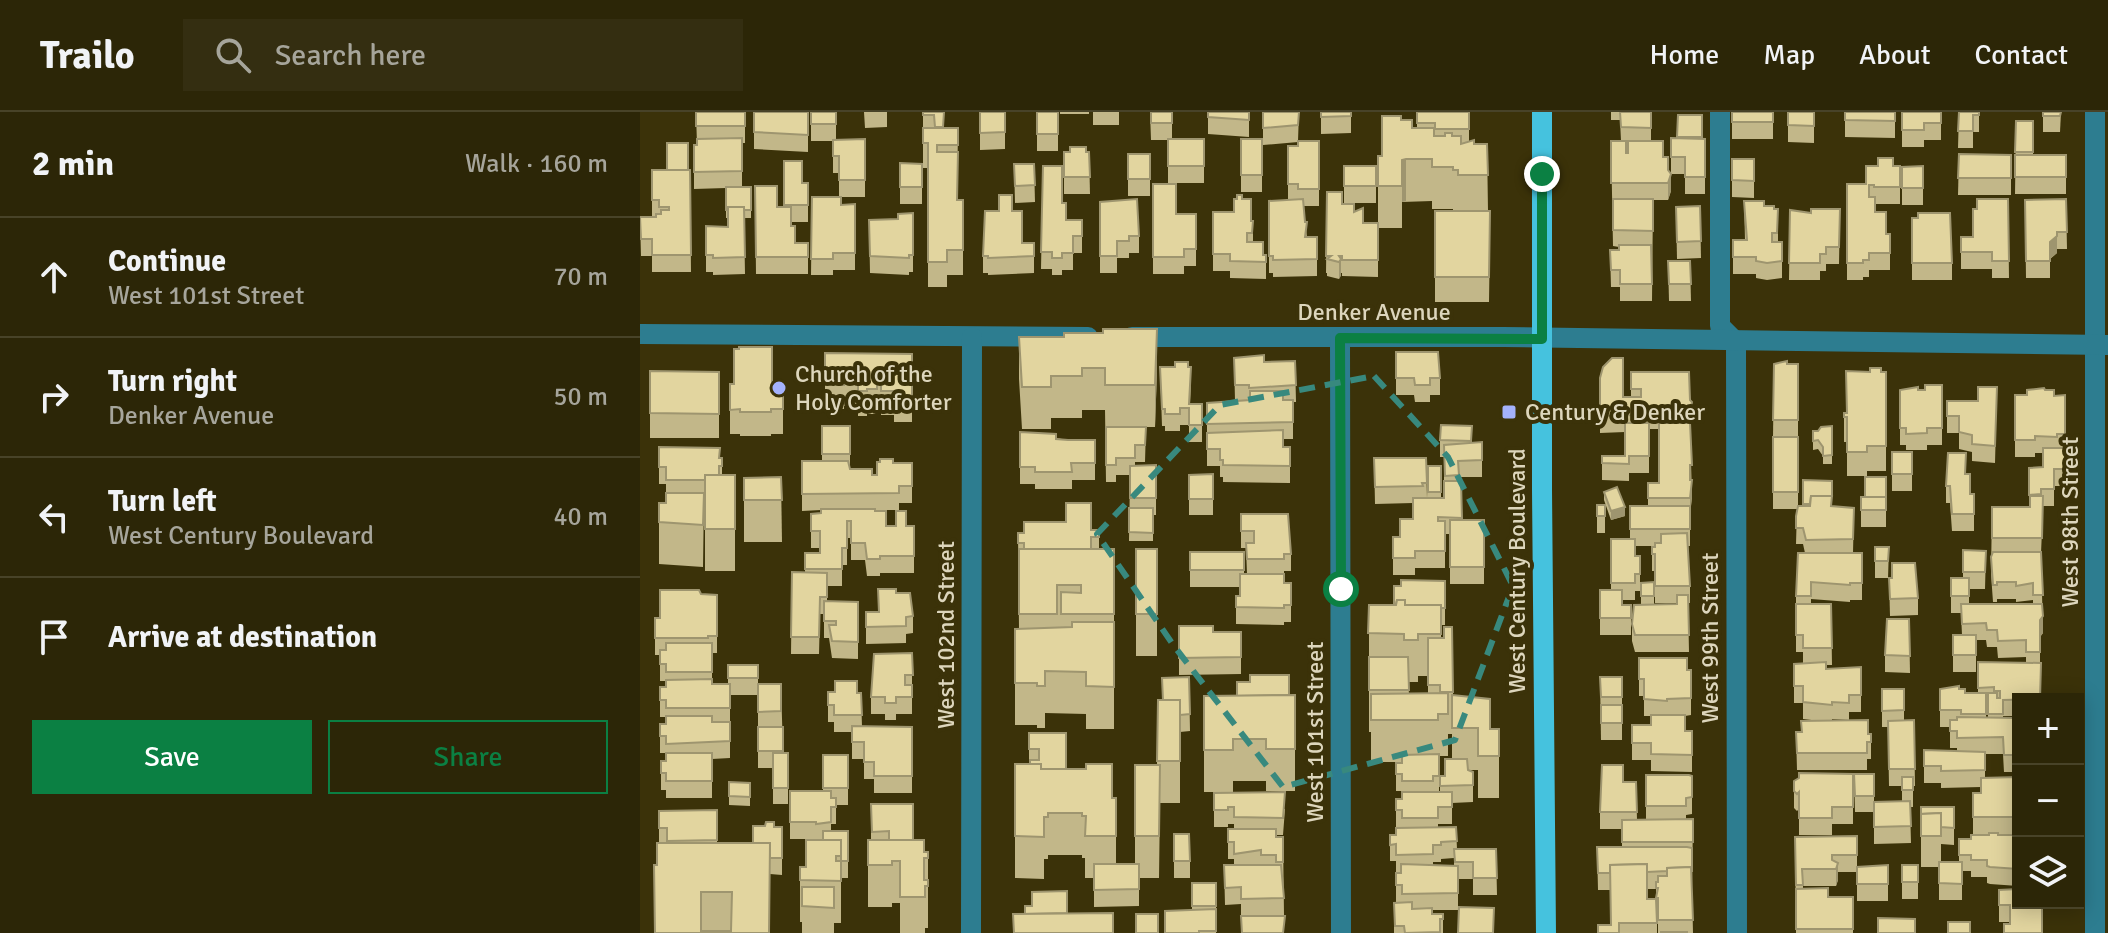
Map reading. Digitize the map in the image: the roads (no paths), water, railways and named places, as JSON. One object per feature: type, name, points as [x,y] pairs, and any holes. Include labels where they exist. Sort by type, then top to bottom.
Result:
[{"type":"main road","name":"West Century Boulevard","points":[[1542,112],[1546,933]]},
{"type":"street","points":[[1720,112],[1720,326],[1736,342]]},
{"type":"street","name":"West 98th Street","points":[[2095,112],[2102,345],[2095,933]]},
{"type":"street","name":"Denker Avenue","points":[[640,334],[2102,345]]},
{"type":"street","name":"West 102nd Street","points":[[971,933],[972,337]]},
{"type":"street","name":"West 101st Street","points":[[1340,338],[1341,933]]},
{"type":"street","name":"West 99th Street","points":[[1736,342],[1737,933]]},
{"type":"place","name":"Church of the Holy Comforter","points":[[779,388]]},
{"type":"place","name":"Century & Denker","points":[[1509,412]]}]
